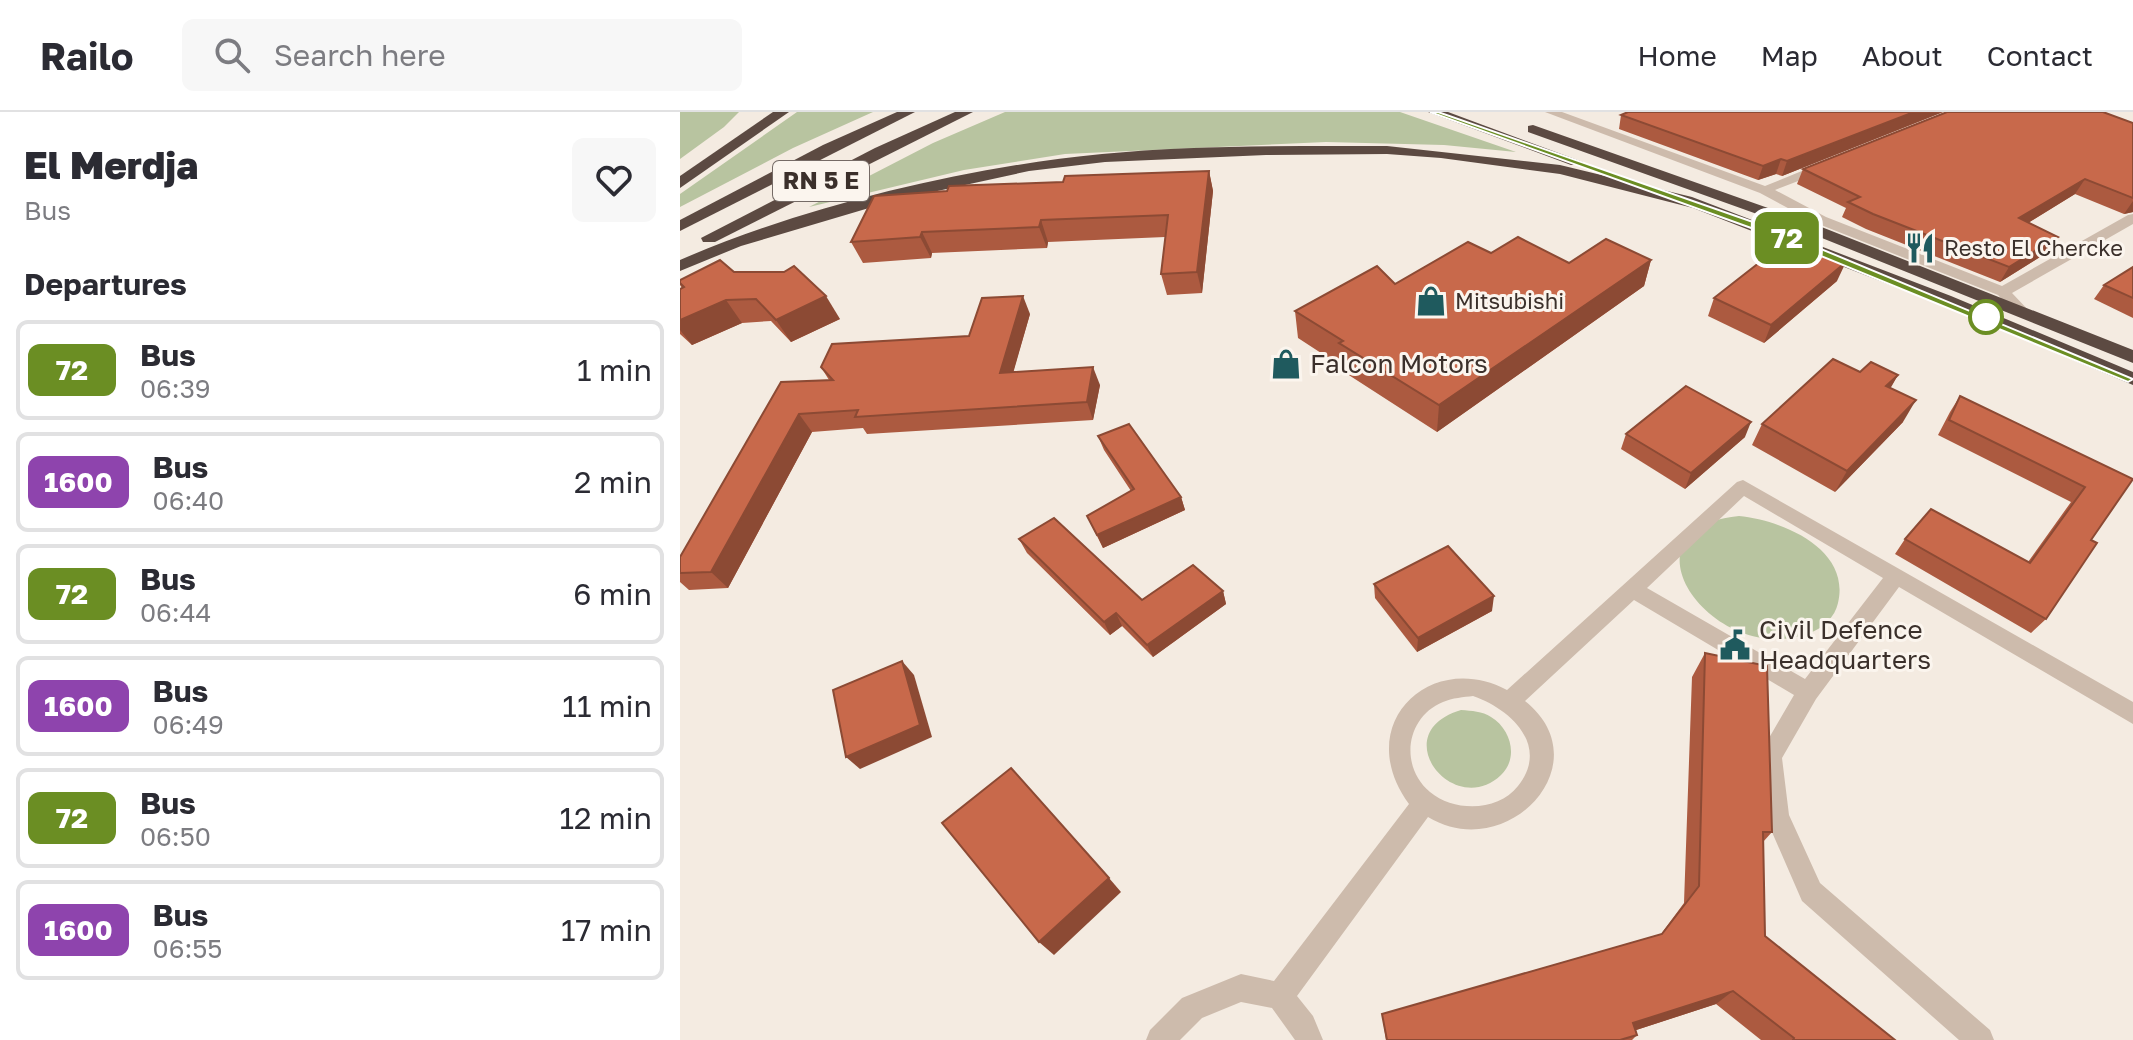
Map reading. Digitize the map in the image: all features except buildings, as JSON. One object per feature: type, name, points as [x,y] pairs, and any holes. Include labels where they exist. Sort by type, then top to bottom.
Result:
[{"type":"highway","points":[[680,183],[782,112]]},
{"type":"highway","name":"RN 5 E","points":[[680,226],[828,148],[908,112]]},
{"type":"highway","name":"RN 5 E","points":[[680,257],[710,237],[880,151],[966,112]]},
{"type":"highway","points":[[1435,112],[1699,205],[1945,300],[2133,379]]},
{"type":"highway","points":[[1483,112],[1737,200],[2133,357]]},
{"type":"highway","points":[[680,266],[735,242],[893,196],[1029,167],[1105,158],[1297,151],[1387,150],[1441,154],[1560,170],[1699,205]]},
{"type":"street","points":[[1551,112],[1765,190],[1821,220],[2003,292],[2023,313]]},
{"type":"street","points":[[1765,190],[1835,162]]},
{"type":"street","points":[[2003,292],[2133,218]]},
{"type":"street","points":[[1511,700],[1743,487],[2133,714]]},
{"type":"street","points":[[1896,576],[1808,692],[1770,757],[1777,816],[1811,892],[1980,1040]]},
{"type":"street","points":[[1632,589],[1808,692]]},
{"type":"street","points":[[1473,686],[1511,700],[1536,729],[1541,747],[1538,775],[1523,800],[1506,812],[1486,818],[1464,818],[1443,813],[1425,802],[1410,788],[1400,770],[1397,751],[1399,733],[1407,716],[1435,692],[1454,687],[1473,686]]},
{"type":"street","points":[[1280,996],[1425,802]]},
{"type":"street","points":[[1160,1040],[1192,1008],[1241,988],[1280,996],[1303,1026],[1309,1040]]},
{"type":"green space","points":[[680,112],[739,112],[680,159]]},
{"type":"green space","points":[[797,112],[873,112],[793,148],[680,207],[680,194]]},
{"type":"green space","points":[[1005,112],[1400,112],[1516,152],[1444,145],[1326,142],[1065,154],[964,170],[809,207],[933,143]]},
{"type":"green space","points":[[1739,516],[1792,531],[1823,552],[1834,567],[1839,584],[1838,603],[1824,625],[1810,633],[1774,639],[1741,632],[1712,615],[1691,593],[1680,568],[1683,545],[1702,526]]},
{"type":"green space","points":[[1461,710],[1491,717],[1508,736],[1511,752],[1507,768],[1483,786],[1464,787],[1447,780],[1434,768],[1427,753],[1428,736],[1439,721]]},
{"type":"bus line","name":"72","points":[[1435,112],[1769,231],[2133,379]]},
{"type":"place","name":"Resto El Chercke","points":[[1920,248]]},
{"type":"place","name":"Mitsubishi","points":[[1431,301]]},
{"type":"place","name":"Falcon Motors","points":[[1286,364]]},
{"type":"place","name":"Civil Defence Headquarters","points":[[1735,645]]}]
